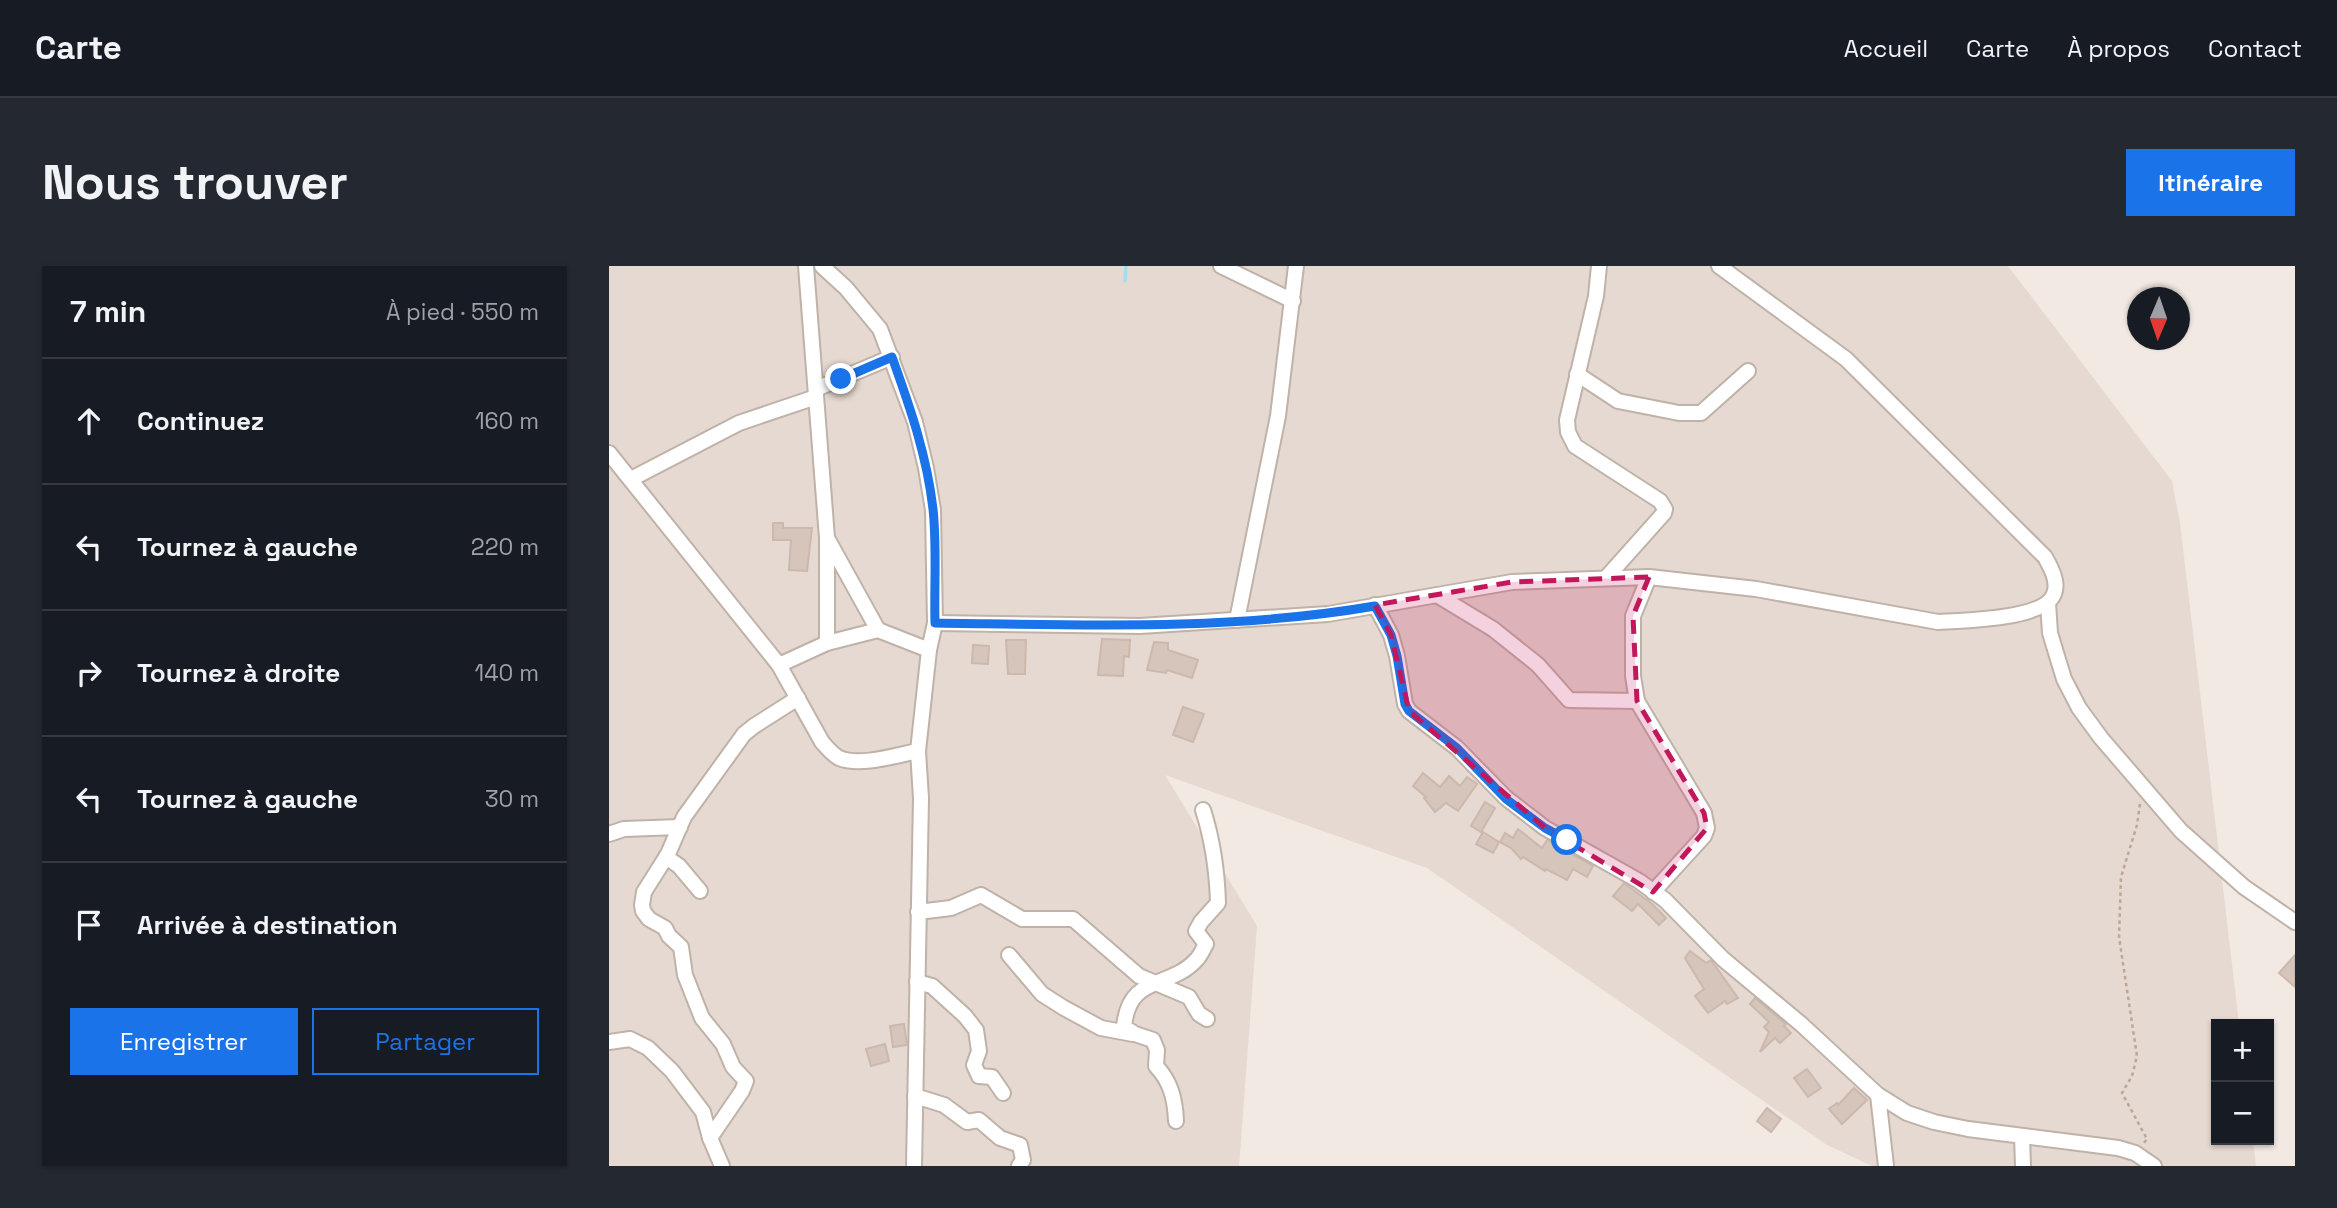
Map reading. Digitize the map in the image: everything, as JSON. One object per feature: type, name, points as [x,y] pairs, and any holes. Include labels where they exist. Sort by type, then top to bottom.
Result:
[{"type":"street","points":[[806,266],[827,538],[827,643]]},
{"type":"street","points":[[822,266],[846,288],[880,329],[915,422],[931,500],[935,623],[929,650],[919,751],[921,799],[914,1166]]},
{"type":"street","points":[[1221,266],[1293,301]]},
{"type":"street","points":[[1237,620],[1278,416],[1296,266]]},
{"type":"street","points":[[1599,266],[1596,296],[1567,419],[1570,438],[1576,446],[1660,501],[1665,509],[1606,578]]},
{"type":"street","points":[[935,623],[1140,626],[1237,620],[1328,614],[1512,582],[1649,577],[1756,589],[1938,622],[1969,621],[2028,612],[2048,603],[2053,598],[2055,584],[2045,557],[1846,359],[1719,266]]},
{"type":"street","points":[[631,479],[739,423],[816,393],[892,357]]},
{"type":"street","points":[[1577,374],[1618,401],[1679,413],[1701,413],[1748,372]]},
{"type":"street","points":[[609,453],[779,665],[822,742],[837,757],[860,761],[919,751]]},
{"type":"street","points":[[827,538],[878,630]]},
{"type":"street","points":[[1649,577],[1633,616],[1633,677],[1637,701],[1707,820],[1704,836],[1653,892]]},
{"type":"street","points":[[1437,595],[1493,629],[1538,665],[1569,700],[1637,701]]},
{"type":"street","points":[[2048,603],[2050,632],[2057,658],[2079,708],[2181,831],[2244,887],[2295,922]]},
{"type":"street","points":[[1375,606],[1391,635],[1405,704],[1409,711],[1457,748],[1506,799],[1545,828],[1639,881],[1665,900],[1723,960],[1801,1024],[1878,1096],[1907,1113],[1934,1122],[2118,1148],[2135,1153],[2154,1166]]},
{"type":"street","points":[[779,665],[827,643],[878,630],[929,650]]},
{"type":"street","points":[[710,1139],[746,1081],[733,1068],[723,1044],[702,1018],[685,975],[681,947],[665,928],[649,919],[643,911],[644,892],[666,857],[684,817],[744,734],[798,698]]},
{"type":"street","points":[[1135,1034],[1124,1027],[1126,1013],[1144,987],[1175,974],[1197,960],[1206,944],[1196,931],[1218,903],[1215,852],[1211,846],[1211,834],[1203,810]]},
{"type":"street","points":[[609,834],[624,829],[680,827]]},
{"type":"street","points":[[666,857],[679,866],[701,891]]},
{"type":"street","points":[[918,912],[951,908],[981,895],[1022,919],[1073,919],[1139,976],[1189,998],[1199,1014],[1207,1019]]},
{"type":"street","points":[[1009,955],[1042,994],[1063,1008],[1101,1028],[1153,1040],[1157,1050],[1156,1066],[1168,1079],[1176,1121]]},
{"type":"street","points":[[917,982],[932,986],[965,1016],[976,1030],[979,1051],[974,1065],[979,1076],[992,1077],[1003,1093]]},
{"type":"street","points":[[609,1042],[630,1039],[648,1048],[672,1071],[703,1112],[710,1139],[723,1166]]},
{"type":"street","points":[[915,1096],[944,1105],[967,1122],[979,1120],[1000,1138],[1020,1145],[1023,1160],[1019,1166]]},
{"type":"street","points":[[1878,1096],[1886,1166]]},
{"type":"street","points":[[2022,1136],[2023,1166]]},
{"type":"path","points":[[2135,1153],[2147,1139],[2122,1093],[2132,1076],[2137,1056],[2119,937],[2121,877],[2137,825],[2141,785]]},
{"type":"highlighted area","points":[[1649,577],[1633,616],[1637,701],[1704,813],[1707,828],[1653,892],[1545,828],[1409,711],[1391,635],[1375,605],[1512,582]]},
{"type":"shaded area","points":[[609,266],[2008,266],[2172,481],[2180,523],[2238,1019],[2211,1019],[2211,1145],[2254,1145],[2256,1166],[1872,1166],[1827,1145],[1427,868],[1165,775],[1257,926],[1239,1166],[609,1166]]},
{"type":"building","points":[[773,523],[783,523],[783,528],[812,528],[807,571],[789,570],[791,540],[773,540]]},
{"type":"building","points":[[1102,639],[1130,640],[1129,657],[1124,656],[1123,676],[1098,675]]},
{"type":"building","points":[[1006,640],[1026,640],[1025,674],[1008,674]]},
{"type":"building","points":[[1154,642],[1168,643],[1168,650],[1198,660],[1192,678],[1167,670],[1166,673],[1147,670]]},
{"type":"building","points":[[973,645],[989,646],[988,664],[972,663]]},
{"type":"building","points":[[1183,707],[1204,714],[1193,742],[1173,735]]},
{"type":"building","points":[[1423,773],[1440,787],[1449,776],[1460,786],[1467,777],[1477,784],[1458,811],[1446,803],[1435,812],[1424,798],[1426,797],[1413,786]]},
{"type":"building","points":[[1485,802],[1495,808],[1481,832],[1471,826]]},
{"type":"building","points":[[1518,829],[1542,848],[1547,840],[1593,866],[1587,877],[1573,869],[1567,880],[1546,869],[1545,871],[1523,857],[1521,859],[1511,848],[1500,842],[1505,833],[1513,838]]},
{"type":"building","points":[[1483,832],[1499,842],[1493,853],[1476,844]]},
{"type":"building","points":[[1624,883],[1666,918],[1659,925],[1638,904],[1632,911],[1613,896]]},
{"type":"building","points":[[1690,951],[1706,963],[1711,960],[1738,998],[1727,1004],[1725,1001],[1708,1013],[1695,996],[1704,989],[1685,958]]},
{"type":"building","points":[[2295,955],[2295,987],[2279,973]]},
{"type":"building","points":[[1755,998],[1786,1024],[1784,1026],[1791,1033],[1780,1043],[1775,1038],[1760,1052],[1769,1032],[1764,1027],[1769,1022],[1750,1004]]},
{"type":"building","points":[[904,1024],[907,1045],[893,1047],[890,1026]]},
{"type":"building","points":[[885,1044],[889,1061],[871,1066],[866,1049]]},
{"type":"building","points":[[1807,1069],[1821,1088],[1808,1097],[1794,1078]]},
{"type":"building","points":[[1854,1088],[1867,1100],[1842,1124],[1829,1109],[1837,1103],[1838,1105]]},
{"type":"building","points":[[1767,1108],[1781,1119],[1771,1132],[1757,1121]]},
{"type":"waterway","points":[[1125,281],[1126,266]]},
{"type":"route","points":[[841,379],[892,357],[915,422],[933,510],[935,623],[1140,626],[1328,614],[1375,606],[1391,635],[1405,704],[1409,711],[1457,748],[1506,799],[1545,828],[1567,840]]}]
